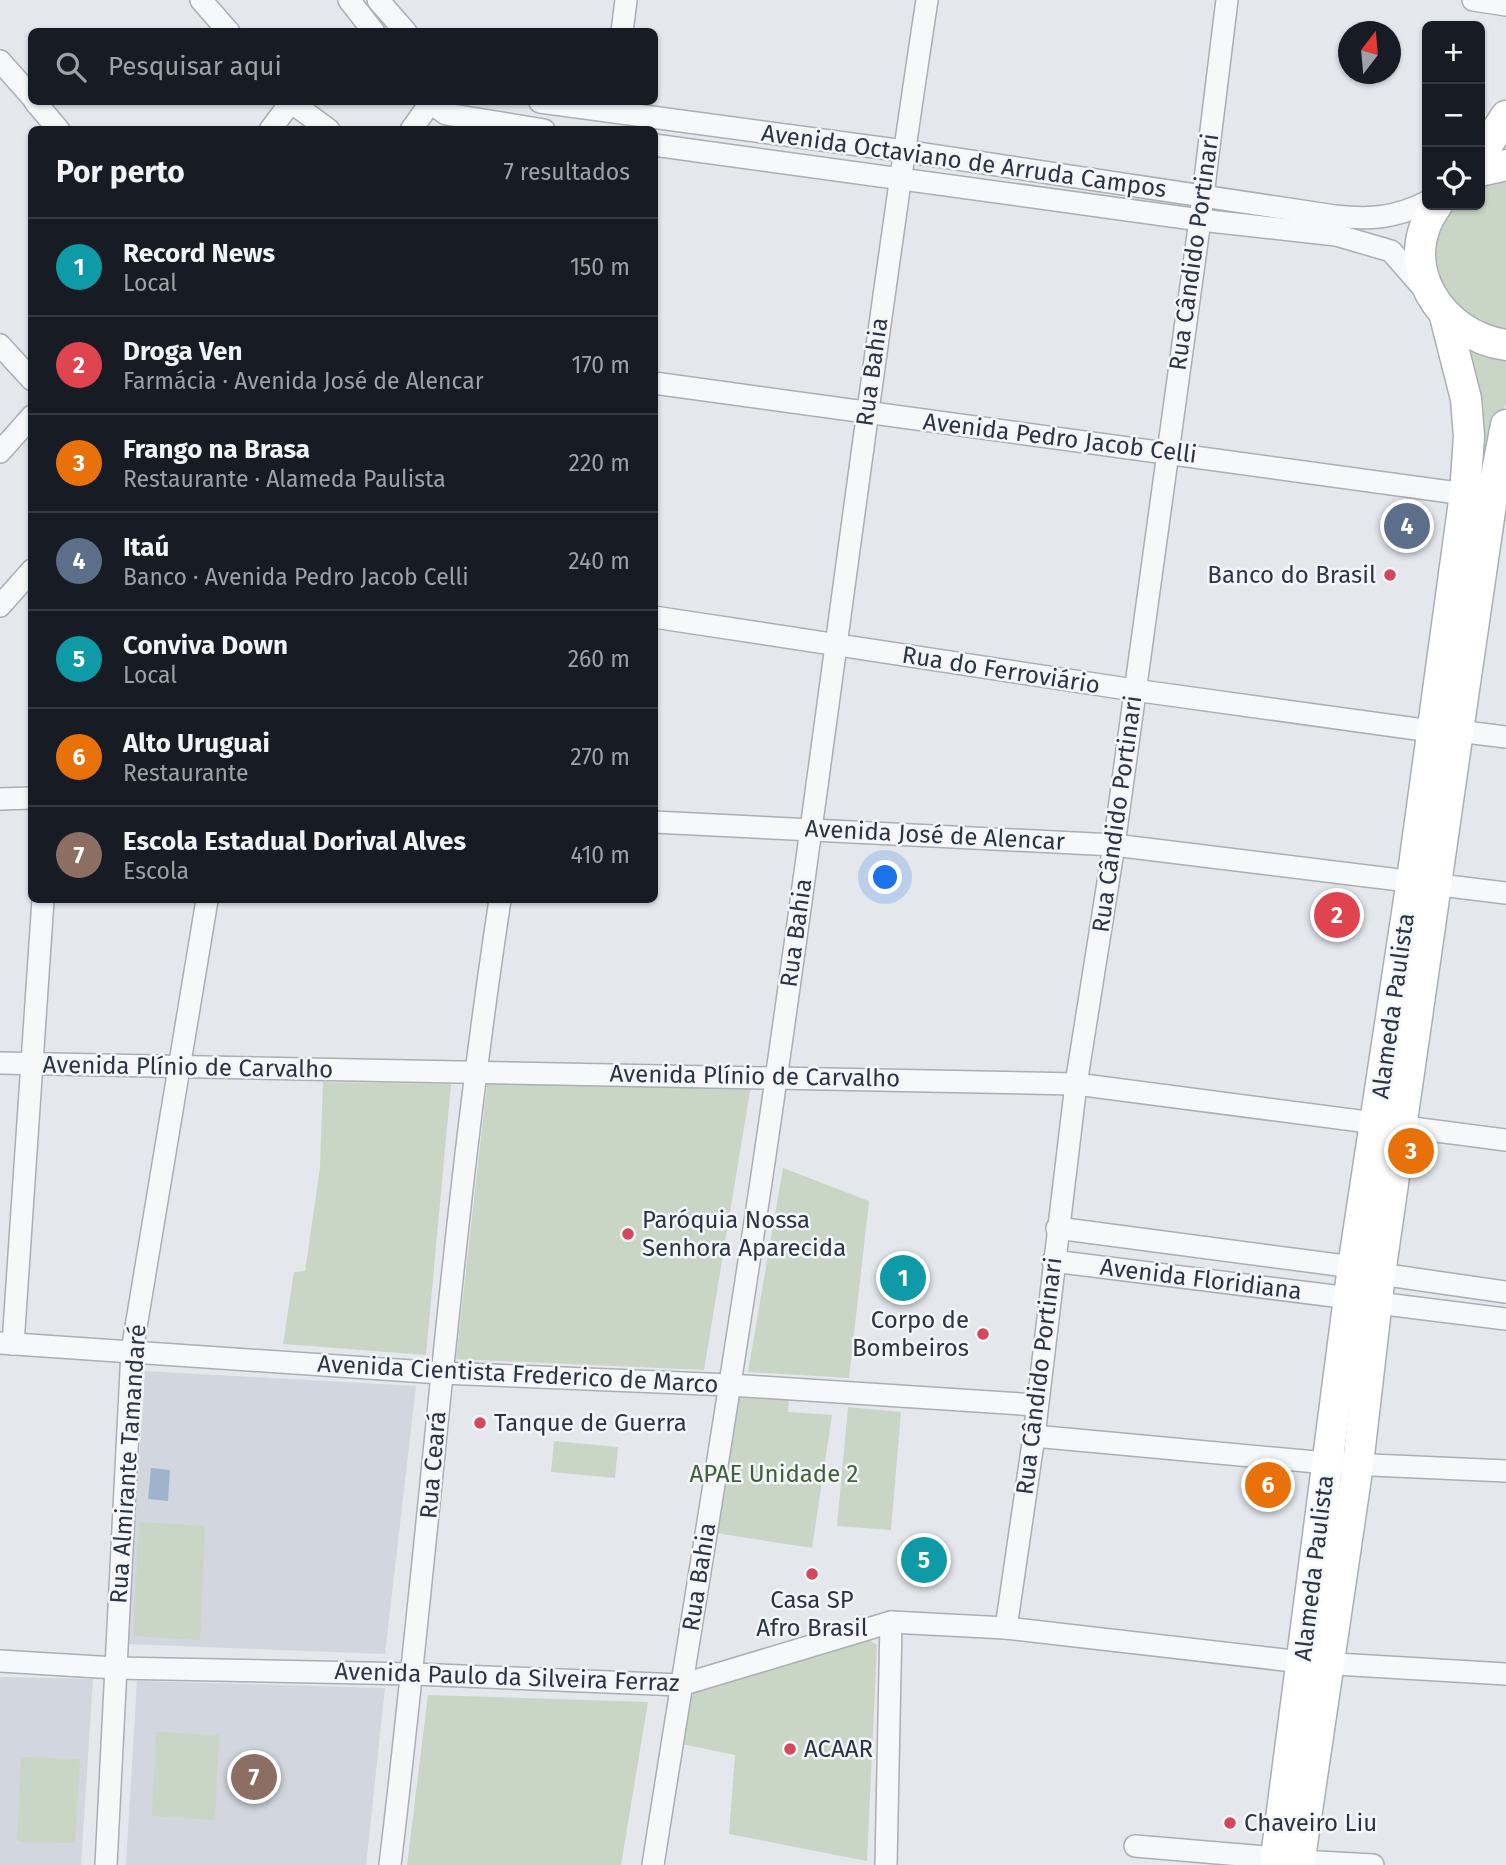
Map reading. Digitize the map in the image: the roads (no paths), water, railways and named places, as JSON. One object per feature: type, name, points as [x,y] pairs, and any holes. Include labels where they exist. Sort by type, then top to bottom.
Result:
[{"type":"main road","points":[[1485,148],[1506,116]]},
{"type":"main road","points":[[1485,170],[1506,165]]},
{"type":"main road","name":"Alameda Paulista","points":[[1434,210],[1424,231],[1421,253],[1423,275],[1438,306],[1466,398],[1469,436],[1488,496]]},
{"type":"main road","points":[[1438,306],[1464,332],[1487,342],[1506,345]]},
{"type":"main road","name":"Alameda Paulista","points":[[1316,1663],[1327,1463],[1365,1286],[1445,731],[1488,496],[1506,425]]},
{"type":"main road","name":"Alameda Paulista","points":[[1288,1862],[1316,1663],[1359,1464],[1365,1286]]},
{"type":"street","points":[[201,0],[226,28]]},
{"type":"street","points":[[349,0],[371,28]]},
{"type":"street","points":[[378,0],[402,28]]},
{"type":"street","points":[[622,28],[626,0]]},
{"type":"street","name":"Rua Bahia","points":[[653,1865],[731,1385],[777,1076],[866,413],[927,0]]},
{"type":"street","name":"Rua Cândido Portinari","points":[[1006,1628],[1034,1436],[1076,1084],[1114,845],[1166,451],[1200,220],[1227,0]]},
{"type":"street","points":[[1473,0],[1506,5]]},
{"type":"street","points":[[0,61],[28,92]]},
{"type":"street","points":[[38,105],[56,126]]},
{"type":"street","points":[[273,126],[289,105]]},
{"type":"street","points":[[295,105],[324,126]]},
{"type":"street","name":"Avenida Octaviano de Arruda Campos","points":[[556,105],[611,115],[904,151],[1372,220],[1402,214],[1422,204]]},
{"type":"street","points":[[416,126],[437,109],[524,126]]},
{"type":"street","name":"Avenida Octaviano de Arruda Campos","points":[[658,146],[1355,239],[1391,251],[1438,306]]},
{"type":"street","points":[[0,345],[28,376]]},
{"type":"street","name":"Avenida Pedro Jacob Celli","points":[[658,384],[1488,496]]},
{"type":"street","points":[[0,452],[28,420]]},
{"type":"street","points":[[0,606],[28,574]]},
{"type":"street","name":"Rua do Ferroviário","points":[[658,618],[1135,690],[1506,737]]},
{"type":"street","points":[[0,799],[28,799]]},
{"type":"street","name":"Avenida José de Alencar","points":[[658,822],[1114,845],[1506,893]]},
{"type":"street","points":[[6,1344],[43,903]]},
{"type":"street","name":"Rua Almirante Tamandaré","points":[[106,1865],[132,1351],[207,903]]},
{"type":"street","name":"Rua Ceará","points":[[390,1865],[414,1674],[441,1373],[474,1070],[500,903]]},
{"type":"street","name":"Avenida Plínio de Carvalho","points":[[0,1063],[180,1068],[474,1070],[1076,1084],[1506,1140]]},
{"type":"street","name":"Avenida Floridiana","points":[[1057,1228],[1365,1286],[1506,1319]]},
{"type":"street","name":"Avenida Floridiana","points":[[1053,1261],[1365,1286],[1506,1292]]},
{"type":"street","name":"Avenida Cientista Frederico de Marco","points":[[6,1344],[441,1373],[731,1385],[1036,1405]]},
{"type":"street","points":[[1034,1436],[1327,1463],[1506,1471]]},
{"type":"street","points":[[886,1865],[891,1622]]},
{"type":"street","name":"Avenida Paulo da Silveira Ferraz","points":[[0,1661],[115,1668],[414,1674],[681,1685],[891,1622],[1006,1628],[1316,1663],[1506,1674]]},
{"type":"street","points":[[1135,1846],[1288,1862],[1373,1865]]},
{"type":"water","points":[[151,1468],[170,1470],[168,1501],[148,1499]]},
{"type":"place","name":"Itaú","points":[[1407,526]]},
{"type":"place","name":"Banco do Brasil","points":[[1390,575]]},
{"type":"place","name":"Droga Ven","points":[[1337,915]]},
{"type":"place","name":"Frango na Brasa","points":[[1411,1151]]},
{"type":"place","name":"Paróquia Nossa Senhora Aparecida","points":[[628,1234]]},
{"type":"place","name":"Record News","points":[[903,1278]]},
{"type":"place","name":"Corpo de Bombeiros","points":[[983,1334]]},
{"type":"place","name":"Tanque de Guerra","points":[[480,1423]]},
{"type":"place","name":"Alto Uruguai","points":[[1268,1485]]},
{"type":"place","name":"Conviva Down","points":[[924,1560]]},
{"type":"place","name":"Casa SP Afro Brasil","points":[[812,1574]]},
{"type":"place","name":"ACAAR","points":[[790,1749]]},
{"type":"place","name":"Escola Estadual Dorival Alves","points":[[254,1777]]},
{"type":"place","name":"Chaveiro Liu","points":[[1230,1823]]},
{"type":"park label","name":"APAE Unidade 2","points":[[774,1474]]}]
